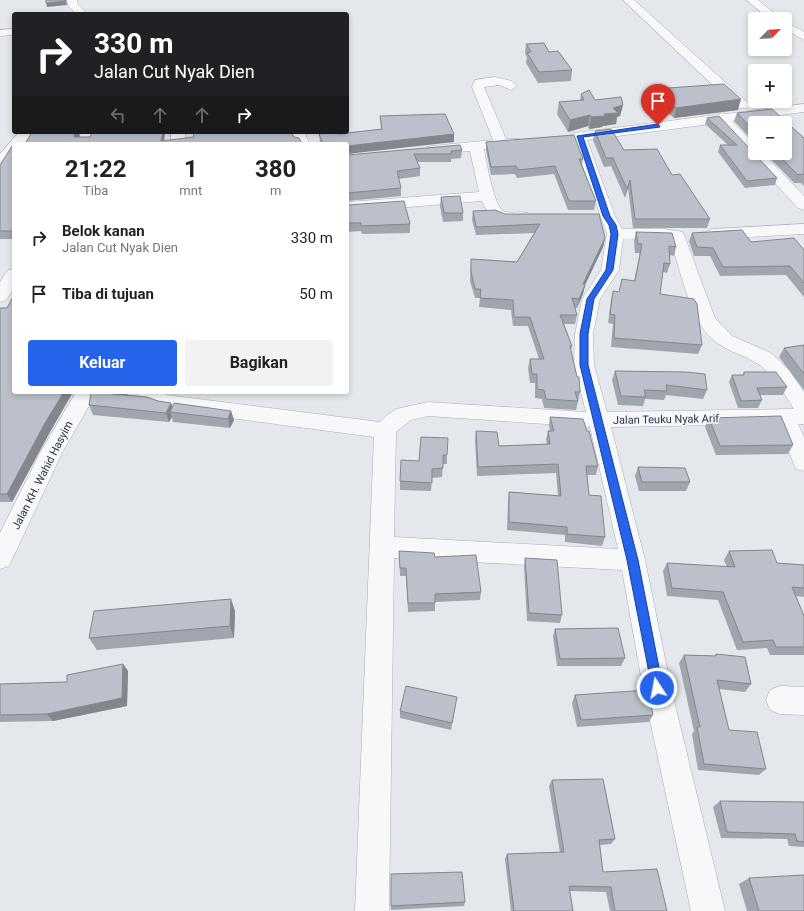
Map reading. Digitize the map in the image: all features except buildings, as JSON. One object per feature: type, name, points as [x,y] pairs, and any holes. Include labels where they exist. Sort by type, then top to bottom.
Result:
[{"type":"street","points":[[72,0],[81,12]]},
{"type":"street","points":[[628,0],[752,114]]},
{"type":"street","points":[[751,0],[767,12]]},
{"type":"street","points":[[792,28],[804,36]]},
{"type":"street","points":[[0,33],[12,32]]},
{"type":"street","points":[[502,143],[478,87],[479,82],[495,81],[506,82],[511,86]]},
{"type":"street","points":[[708,911],[657,688],[633,560],[584,365],[584,334],[591,299],[610,270],[604,222],[572,137],[721,117],[804,108]]},
{"type":"street","points":[[721,117],[748,146]]},
{"type":"street","points":[[18,142],[24,134]]},
{"type":"street","points":[[419,152],[525,141]]},
{"type":"street","points":[[476,146],[488,196],[493,210],[497,214],[504,216],[536,216]]},
{"type":"street","points":[[0,163],[12,149]]},
{"type":"street","points":[[762,160],[804,205]]},
{"type":"street","points":[[349,207],[488,196]]},
{"type":"street","points":[[604,222],[677,234],[804,229]]},
{"type":"street","points":[[677,234],[706,319],[711,327],[730,344],[764,358],[772,364],[804,408]]},
{"type":"street","name":"Jalan KH. Wahid Hasyim","points":[[0,559],[62,432],[86,394]]},
{"type":"street","points":[[149,394],[162,402],[385,431],[372,911]]},
{"type":"street","name":"Jalan Teuku Nyak Arif","points":[[385,431],[390,422],[410,412],[428,409],[599,420],[794,416]]},
{"type":"street","points":[[794,416],[804,463]]},
{"type":"street","points":[[382,546],[633,560]]},
{"type":"route","points":[[657,688],[633,560],[584,365],[584,334],[591,299],[610,270],[615,234],[613,225],[607,216],[579,136],[658,125]]}]
